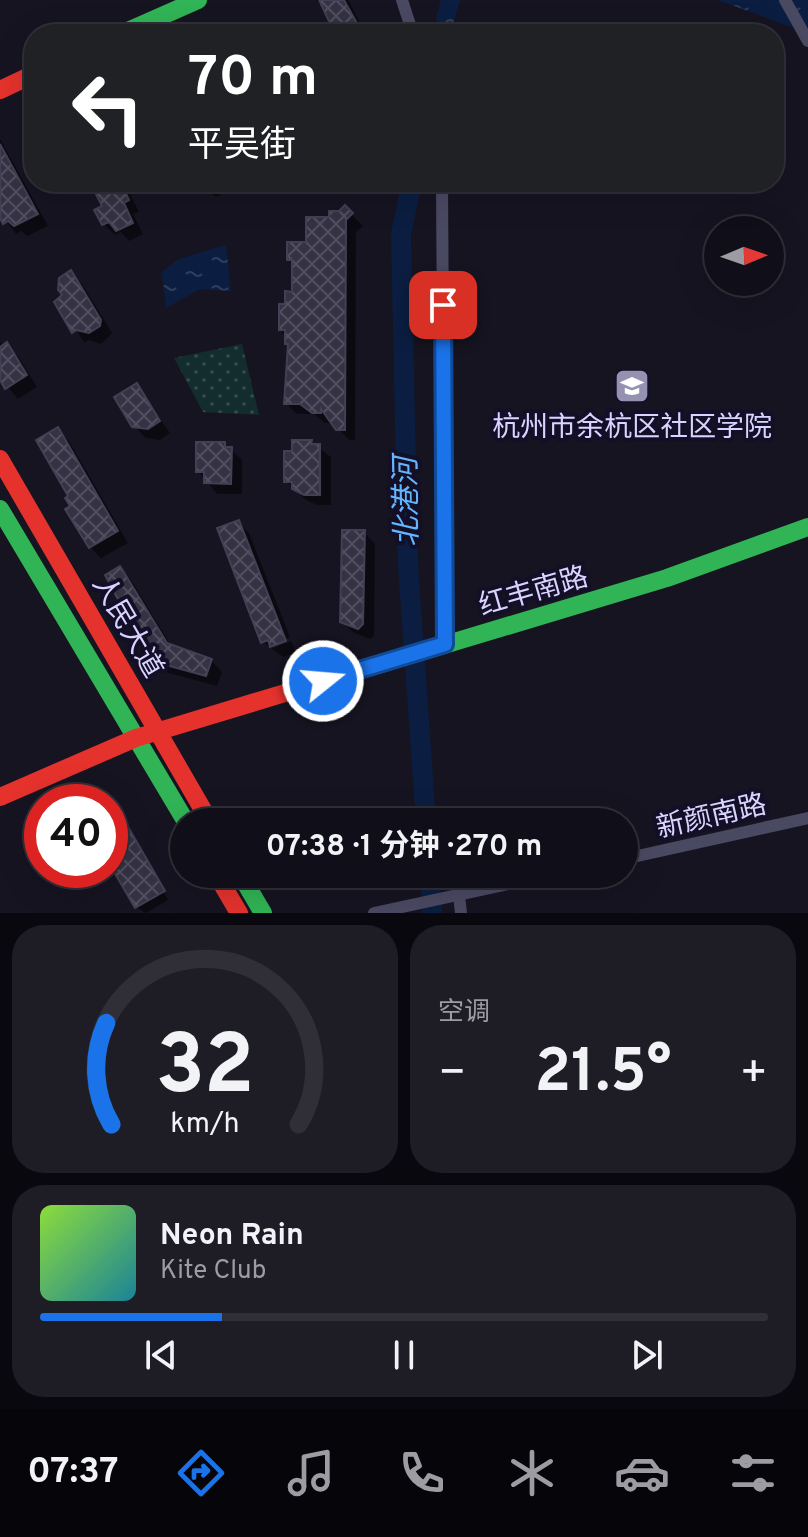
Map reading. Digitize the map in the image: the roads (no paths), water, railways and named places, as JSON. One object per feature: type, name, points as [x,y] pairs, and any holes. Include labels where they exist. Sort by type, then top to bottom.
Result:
[{"type":"street","points":[[144,24],[198,0]]},
{"type":"street","points":[[402,0],[410,24]]},
{"type":"street","points":[[785,0],[808,41]]},
{"type":"street","points":[[0,90],[24,79]]},
{"type":"street","points":[[442,192],[445,644]]},
{"type":"street","name":"人民大道","points":[[0,459],[202,808]]},
{"type":"street","name":"人民大道","points":[[0,509],[178,808]]},
{"type":"street","name":"红丰南路","points":[[0,797],[136,738],[667,578],[808,527]]},
{"type":"street","name":"新颜南路","points":[[638,856],[808,818]]},
{"type":"street","points":[[224,888],[239,913]]},
{"type":"street","points":[[248,888],[263,913]]},
{"type":"street","points":[[374,913],[491,888]]},
{"type":"street","points":[[459,895],[461,913]]},
{"type":"water","points":[[441,0],[460,0],[453,24],[438,24]]},
{"type":"water","points":[[718,0],[808,0],[808,33]]},
{"type":"water","points":[[226,245],[231,291],[200,289],[166,308],[162,272],[179,259]]},
{"type":"waterway","name":"北港河","points":[[410,192],[401,234],[408,565],[425,808]]},
{"type":"waterway","name":"北港河","points":[[431,888],[432,913]]},
{"type":"place","name":"杭州市余杭区社区学院","points":[[632,386]]}]
